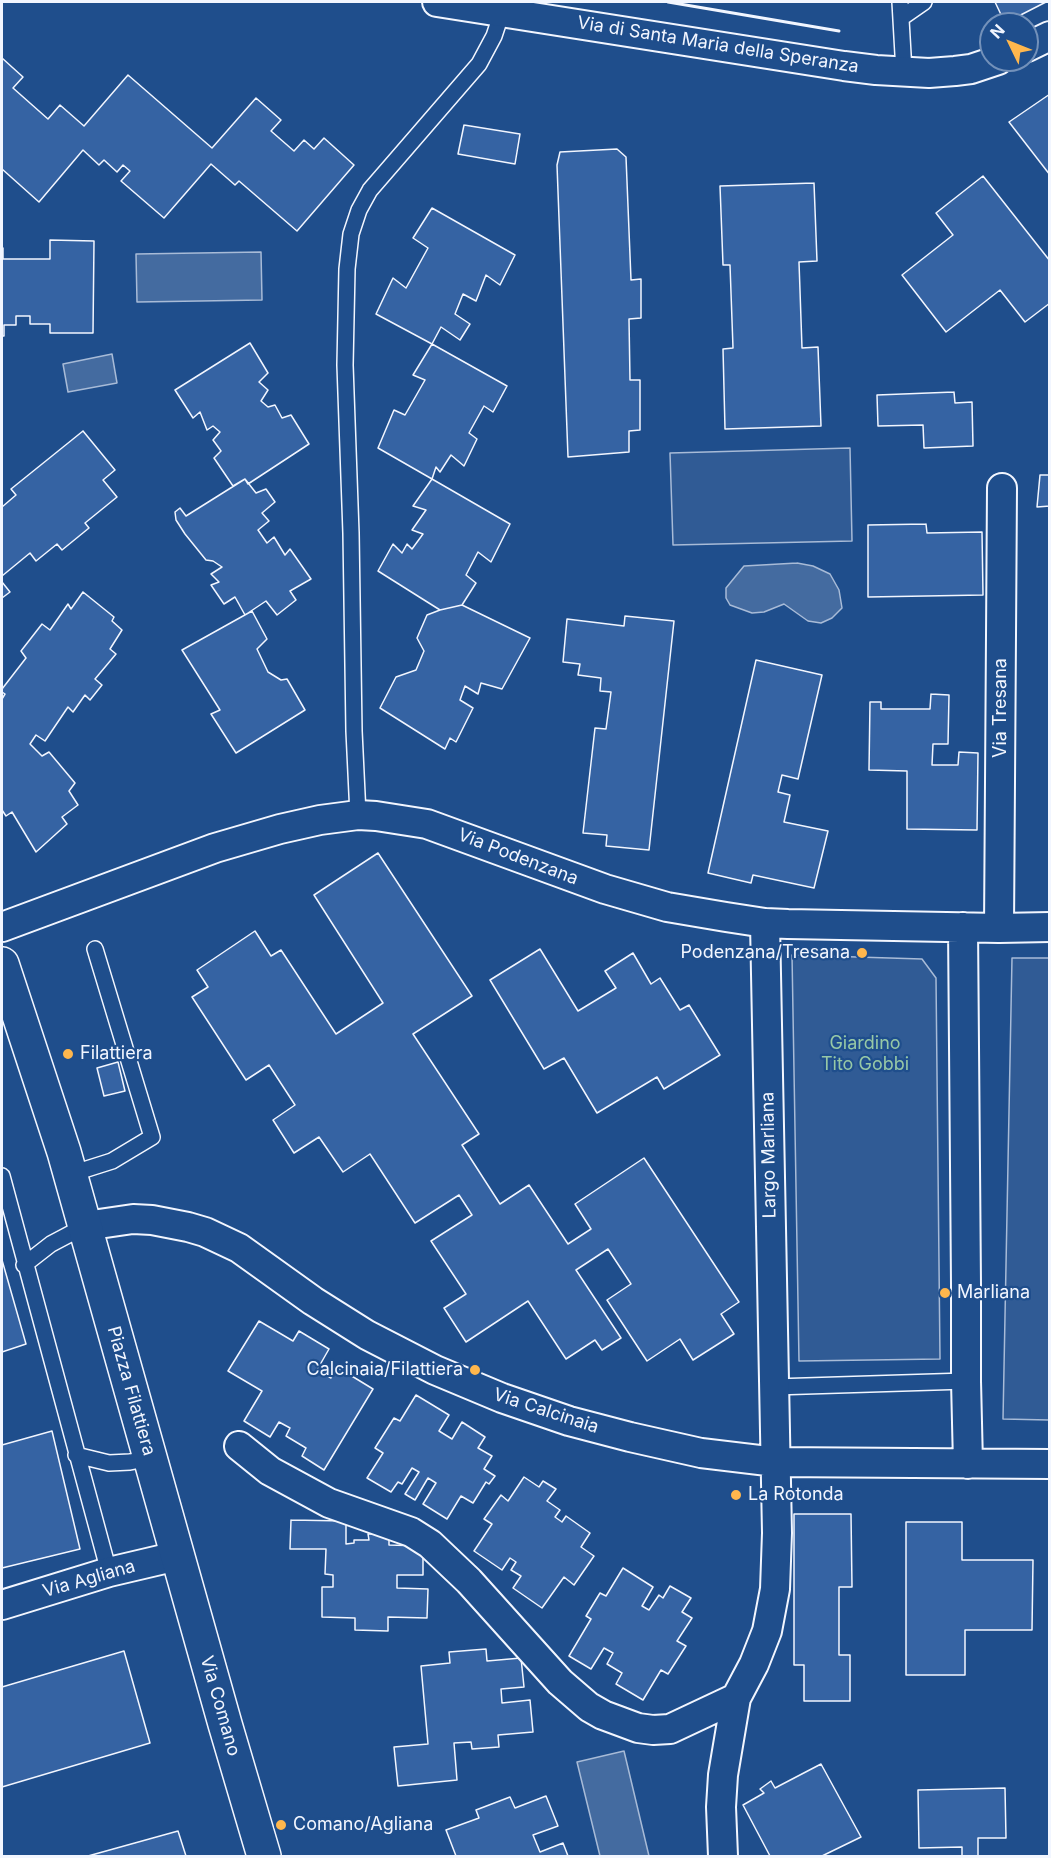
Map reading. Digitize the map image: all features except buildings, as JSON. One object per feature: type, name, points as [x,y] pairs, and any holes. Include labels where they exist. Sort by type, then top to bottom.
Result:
[{"type":"street","name":"Via di Santa Maria della Speranza","points":[[437,2],[835,65],[904,72],[955,71],[979,66]]},
{"type":"street","name":"Via Tresana","points":[[999,928],[1002,488]]},
{"type":"street","name":"Via Podenzana","points":[[2,927],[215,848],[280,829],[358,815],[427,824],[605,890],[667,907],[765,923],[1050,927]]},
{"type":"street","name":"Largo Marliana","points":[[723,1857],[721,1807],[723,1775],[736,1698],[754,1665],[767,1631],[775,1589],[776,1461],[765,923]]},
{"type":"street","points":[[963,927],[968,1464]]},
{"type":"street","name":"Piazza Filattiera","points":[[2,964],[70,1174],[177,1556]]},
{"type":"street","name":"Via Calcinaia","points":[[85,1226],[152,1220],[204,1232],[239,1248],[313,1301],[367,1335],[435,1370],[502,1398],[569,1421],[680,1449],[776,1461],[1050,1464]]},
{"type":"street","points":[[239,1446],[270,1471],[329,1503],[411,1532],[430,1544],[469,1581],[560,1682],[603,1715],[638,1728],[670,1729],[736,1698]]},
{"type":"street","name":"Via Agliana","points":[[2,1605],[109,1572],[177,1556]]},
{"type":"street","name":"Via Comano","points":[[177,1556],[264,1857]]},
{"type":"lane","points":[[900,2],[904,72]]},
{"type":"lane","points":[[901,18],[924,2]]},
{"type":"lane","points":[[358,815],[345,365],[348,255],[351,234],[359,210],[370,190],[478,64],[494,36],[502,12]]},
{"type":"lane","points":[[70,1174],[112,1161],[152,1137],[95,949]]},
{"type":"lane","points":[[2,1176],[24,1265],[109,1572]]},
{"type":"lane","points":[[24,1265],[51,1244],[85,1226]]},
{"type":"lane","points":[[774,1387],[966,1381]]},
{"type":"lane","points":[[76,1455],[109,1463],[150,1458]]},
{"type":"green space","points":[[850,448],[852,541],[673,545],[670,453]]},
{"type":"green space","name":"Giardino Tito Gobbi","points":[[792,955],[922,959],[936,978],[940,1359],[799,1361]]},
{"type":"green space","points":[[1012,958],[1049,958],[1049,1420],[1003,1419]]},
{"type":"shaded area","points":[[261,252],[262,300],[137,302],[136,254]]},
{"type":"shaded area","points":[[112,354],[117,383],[68,392],[63,364]]},
{"type":"shaded area","points":[[797,563],[813,566],[830,574],[839,590],[842,608],[832,618],[821,623],[808,621],[784,604],[764,612],[752,613],[730,605],[726,598],[726,588],[744,566]]},
{"type":"shaded area","points":[[624,1751],[649,1856],[600,1856],[577,1762]]},
{"type":"wall","points":[[668,2],[839,31]]},
{"type":"place","name":"Podenzana/Tresana","points":[[862,953]]},
{"type":"place","name":"Filattiera","points":[[68,1054]]},
{"type":"place","name":"Marliana","points":[[945,1293]]},
{"type":"place","name":"Calcinaia/Filattiera","points":[[475,1370]]},
{"type":"place","name":"La Rotonda","points":[[736,1495]]},
{"type":"place","name":"Comano/Agliana","points":[[281,1825]]}]
